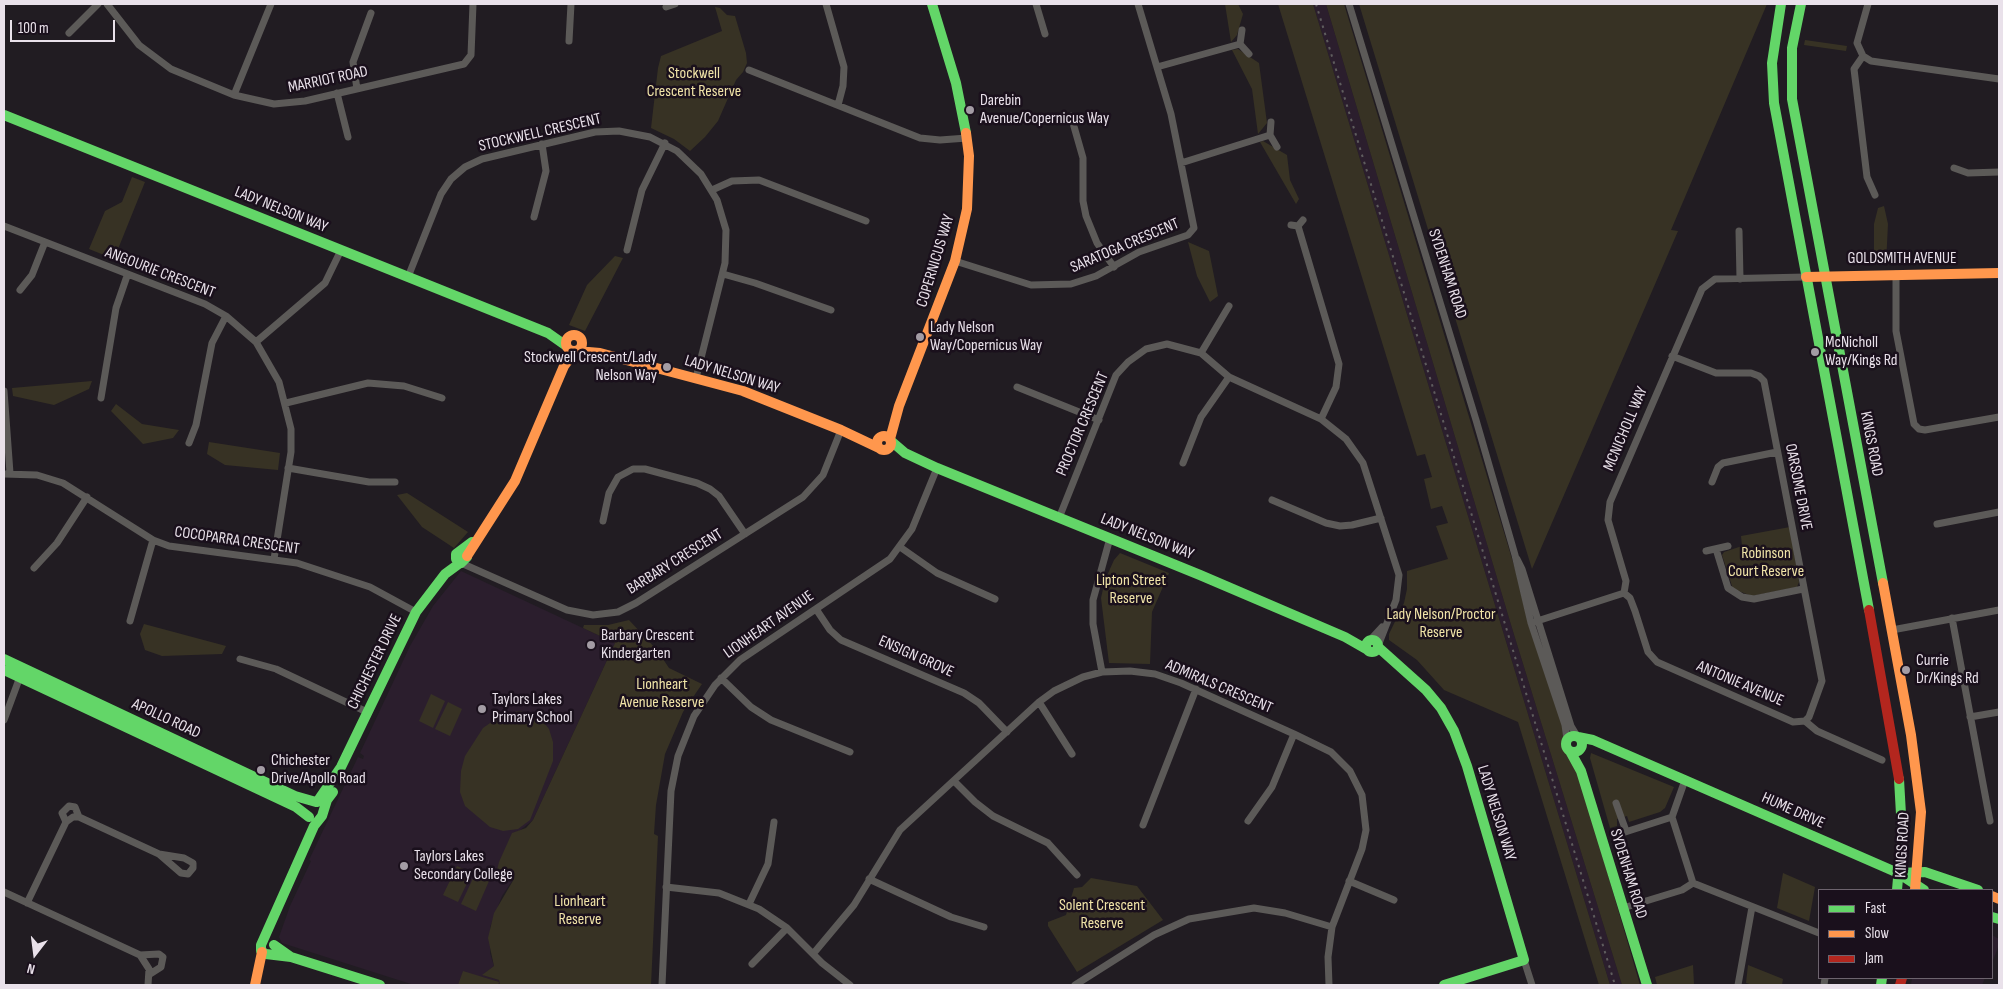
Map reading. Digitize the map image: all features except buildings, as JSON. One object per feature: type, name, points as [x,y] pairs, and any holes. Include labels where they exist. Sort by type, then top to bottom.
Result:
[{"type":"street","points":[[69,33],[98,4]]},
{"type":"street","name":"MARRIOT ROAD","points":[[107,4],[139,45],[160,62],[182,74],[234,95],[264,102],[286,104],[468,62],[471,55],[473,4]]},
{"type":"street","points":[[234,95],[271,4]]},
{"type":"street","points":[[569,42],[571,4]]},
{"type":"street","points":[[666,7],[676,4]]},
{"type":"street","points":[[826,4],[844,67],[844,86],[838,105]]},
{"type":"street","name":"COPERNICUS WAY","points":[[885,438],[955,261],[967,209],[969,177],[967,138],[960,96],[932,4]]},
{"type":"street","points":[[1036,4],[1046,34]]},
{"type":"street","name":"SARATOGA CRESCENT","points":[[955,261],[1017,281],[1043,286],[1083,281],[1114,267],[1148,248],[1188,235],[1194,228],[1171,114],[1138,4]]},
{"type":"street","name":"SYDENHAM ROAD","points":[[1349,4],[1476,420],[1515,555],[1522,569],[1534,622],[1577,741],[1581,771]]},
{"type":"street","name":"KINGS ROAD","points":[[1782,4],[1772,63],[1772,88],[1779,138],[1898,764],[1902,832],[1897,889]]},
{"type":"street","name":"KINGS ROAD","points":[[1802,4],[1792,48],[1792,99],[1892,630],[1920,791],[1921,832],[1918,889]]},
{"type":"street","points":[[1868,4],[1857,43],[1863,56],[1871,60],[1999,79]]},
{"type":"street","points":[[357,89],[353,62],[371,13]]},
{"type":"street","points":[[1240,44],[1242,30]]},
{"type":"street","points":[[1157,67],[1240,44]]},
{"type":"street","points":[[1240,44],[1249,54]]},
{"type":"street","points":[[1863,56],[1854,69],[1858,124],[1867,177],[1876,195]]},
{"type":"street","points":[[749,70],[920,138],[940,140],[967,138]]},
{"type":"street","points":[[337,93],[348,137]]},
{"type":"street","name":"LADY NELSON WAY","points":[[4,115],[548,333],[571,348],[696,378],[750,394],[841,430],[915,463],[937,468]]},
{"type":"street","points":[[1071,116],[1083,158],[1083,201],[1086,216],[1097,243],[1114,267]]},
{"type":"street","points":[[1271,122],[1270,135],[1278,147]]},
{"type":"street","name":"STOCKWELL CRESCENT","points":[[408,277],[436,203],[451,179],[474,162],[542,144],[608,131],[639,134],[664,144],[687,158],[712,190],[726,230],[726,256],[723,274],[696,378]]},
{"type":"street","points":[[1181,163],[1270,135]]},
{"type":"street","points":[[534,217],[546,171],[542,144]]},
{"type":"street","points":[[627,250],[642,190],[664,144]]},
{"type":"street","points":[[1954,168],[1968,173],[1999,172]]},
{"type":"street","points":[[712,190],[732,181],[759,180],[866,221]]},
{"type":"street","points":[[1297,224],[1339,364],[1336,387],[1321,419]]},
{"type":"street","name":"ANGOURIE CRESCENT","points":[[4,226],[128,276],[205,304],[226,316],[256,342],[272,366],[286,403],[291,429],[288,468],[274,558]]},
{"type":"street","points":[[1739,232],[1740,278]]},
{"type":"street","points":[[20,290],[32,275],[45,242]]},
{"type":"street","points":[[256,342],[325,283],[341,250]]},
{"type":"street","name":"GOLDSMITH AVENUE","points":[[1806,277],[1999,273]]},
{"type":"street","points":[[723,274],[755,282],[831,310]]},
{"type":"street","points":[[1896,274],[1898,343],[1912,420],[1919,429],[1999,417]]},
{"type":"street","points":[[101,398],[115,315],[128,276]]},
{"type":"street","name":"MCNICHOLL WAY","points":[[1624,593],[1626,581],[1610,528],[1608,510],[1698,295],[1706,285],[1715,279],[1806,277]]},
{"type":"street","points":[[1201,353],[1229,305]]},
{"type":"street","points":[[189,443],[196,425],[212,343],[226,316]]},
{"type":"street","name":"LADY NELSON WAY","points":[[548,333],[576,336],[600,354]]},
{"type":"street","points":[[571,348],[582,345],[576,336]]},
{"type":"street","name":"CHICHESTER DRIVE","points":[[312,819],[341,767],[416,612],[445,574],[462,558],[515,481],[571,348],[566,340],[576,336]]},
{"type":"street","name":"PROCTOR CRESCENT","points":[[1059,518],[1116,375],[1128,362],[1146,349],[1167,344],[1201,353],[1229,377],[1321,419],[1346,439],[1363,463],[1382,518],[1398,575],[1397,597],[1389,617],[1372,646]]},
{"type":"street","name":"OARSOME DRIVE","points":[[1672,356],[1716,373],[1748,373],[1761,377],[1766,386],[1803,589],[1822,681],[1810,717],[1805,721]]},
{"type":"street","points":[[1183,462],[1201,418],[1229,377]]},
{"type":"street","points":[[286,403],[368,383],[404,386],[442,398]]},
{"type":"street","points":[[1017,388],[1099,420]]},
{"type":"street","points":[[4,391],[7,474]]},
{"type":"street","name":"BARBARY CRESCENT","points":[[462,558],[481,570],[568,610],[593,615],[610,614],[636,603],[803,497],[823,475],[841,430]]},
{"type":"street","name":"LADY NELSON WAY","points":[[851,435],[885,438],[905,453],[937,468],[1113,539],[1345,637],[1372,646],[1401,667],[1433,699],[1454,731],[1532,985]]},
{"type":"street","points":[[882,449],[876,442],[885,438]]},
{"type":"street","points":[[1712,482],[1718,467],[1724,463],[1777,452]]},
{"type":"street","points":[[288,468],[370,482],[395,482]]},
{"type":"street","name":"LIONHEART AVENUE","points":[[662,985],[671,791],[678,756],[694,716],[721,678],[749,653],[876,570],[900,547],[912,530],[937,468]]},
{"type":"street","points":[[603,521],[609,493],[618,477],[633,469],[645,470],[710,488],[719,496],[745,534]]},
{"type":"street","name":"COCOPARRA CRESCENT","points":[[7,474],[46,477],[70,486],[153,540],[182,549],[274,558],[298,563],[354,580],[386,594],[416,612]]},
{"type":"street","points":[[34,568],[57,543],[87,497]]},
{"type":"street","points":[[1272,500],[1326,523],[1340,526],[1382,518]]},
{"type":"street","points":[[1937,524],[1999,512]]},
{"type":"street","points":[[1102,672],[1092,611],[1094,589],[1113,539]]},
{"type":"street","points":[[130,621],[153,540]]},
{"type":"street","points":[[1706,550],[1728,546]]},
{"type":"street","points":[[900,547],[937,573],[995,598]]},
{"type":"street","points":[[1716,549],[1728,588],[1737,594],[1754,599],[1803,589]]},
{"type":"street","points":[[1534,622],[1596,604],[1624,593]]},
{"type":"street","name":"ANTONIE AVENUE","points":[[1624,593],[1630,598],[1648,652],[1657,662],[1794,722],[1805,721],[1817,731],[1882,760]]},
{"type":"street","name":"ENSIGN GROVE","points":[[816,609],[830,630],[841,640],[964,693],[979,703],[1007,732]]},
{"type":"street","points":[[1892,630],[1999,610]]},
{"type":"street","points":[[1952,618],[1990,821]]},
{"type":"street","name":"APOLLO ROAD","points":[[4,659],[25,674],[296,807],[312,819]]},
{"type":"street","points":[[240,659],[276,669],[367,712]]},
{"type":"street","name":"APOLLO ROAD","points":[[4,670],[25,674],[295,796],[319,804]]},
{"type":"street","name":"ADMIRALS CRESCENT","points":[[813,954],[854,905],[900,830],[1039,702],[1070,683],[1102,672],[1130,671],[1155,674],[1196,689],[1323,747],[1337,757],[1350,771],[1362,795],[1366,830],[1362,849],[1332,927],[1328,958],[1329,985]]},
{"type":"street","points":[[4,720],[25,674]]},
{"type":"street","points":[[721,678],[751,707],[771,720],[850,752]]},
{"type":"street","points":[[1143,825],[1196,689]]},
{"type":"street","points":[[1039,702],[1072,754]]},
{"type":"street","points":[[1970,717],[1999,712]]},
{"type":"street","points":[[1248,821],[1272,788],[1294,734]]},
{"type":"street","name":"SYDENHAM ROAD","points":[[1577,741],[1578,752],[1570,751],[1581,771],[1647,985]]},
{"type":"street","name":"HUME DRIVE","points":[[1577,741],[1600,744],[1898,873],[1918,871],[1975,889]]},
{"type":"street","points":[[954,780],[988,813],[1048,843],[1077,875]]},
{"type":"street","points":[[1685,780],[1672,817],[1694,883],[1818,933]]},
{"type":"street","points":[[1616,803],[1622,833],[1672,817]]},
{"type":"street","points":[[66,822],[62,813],[68,806],[75,807],[79,817]]},
{"type":"street","points":[[27,903],[66,822],[73,817],[79,817],[158,854]]},
{"type":"street","points":[[255,983],[269,949],[277,912],[308,841],[312,819]]},
{"type":"street","points":[[750,904],[768,864],[774,822]]},
{"type":"street","points":[[1898,873],[1918,889]]},
{"type":"street","points":[[869,879],[951,918],[984,927]]},
{"type":"street","points":[[1349,881],[1394,900]]},
{"type":"street","points":[[1623,908],[1682,890],[1694,883]]},
{"type":"street","points":[[666,887],[714,892],[750,904],[787,928],[813,954],[850,985]]},
{"type":"street","points":[[4,892],[140,955],[147,963],[150,974],[148,985]]},
{"type":"street","points":[[1738,985],[1752,906]]},
{"type":"street","points":[[1075,985],[1154,935],[1189,919],[1254,908],[1285,914],[1332,927]]},
{"type":"street","points":[[752,964],[787,928]]},
{"type":"street","points":[[269,949],[380,985]]},
{"type":"street","points":[[140,955],[158,954],[163,957],[161,967],[150,974]]},
{"type":"street","points":[[1444,985],[1524,960]]},
{"type":"shaded area","points":[[1313,4],[1326,4],[1512,628],[1622,985],[1610,985]]},
{"type":"shaded area","points":[[461,571],[615,643],[533,820],[519,831],[514,878],[502,896],[490,927],[490,953],[494,966],[483,975],[499,980],[500,985],[414,985],[282,943],[279,937],[290,906],[311,861],[309,860],[358,757],[363,759],[364,756],[360,753],[410,646],[433,606]]},
{"type":"shaded area","points":[[1993,936],[1999,939],[1999,945],[1993,960]]},
{"type":"shaded area","points":[[1912,979],[1985,979],[1982,985],[1911,984]]},
{"type":"green space","points":[[1225,4],[1238,4],[1243,14],[1237,35],[1231,42]]},
{"type":"green space","name":"Lady Nelson/Proctor Reserve","points":[[1278,4],[1313,4],[1610,985],[1599,985],[1518,722],[1444,690],[1417,660],[1389,640],[1389,634],[1404,603],[1407,589],[1407,571],[1448,559],[1436,526],[1448,523],[1442,506],[1431,509],[1424,479],[1432,477],[1425,454],[1417,456]]},
{"type":"green space","points":[[1326,4],[1344,4],[1516,572],[1528,623],[1563,725],[1563,744],[1574,758],[1640,985],[1622,985],[1512,628]]},
{"type":"green space","points":[[1359,4],[1767,4],[1671,230],[1678,231],[1532,569]]},
{"type":"green space","name":"Stockwell Crescent Reserve","points":[[715,7],[720,8],[727,15],[735,16],[746,53],[747,63],[743,72],[736,80],[718,121],[690,151],[674,139],[651,128],[658,68],[661,56],[722,31]]},
{"type":"green space","points":[[1805,40],[1847,46],[1846,51],[1804,45]]},
{"type":"green space","points":[[1238,49],[1259,63],[1267,123],[1258,134],[1252,89],[1232,50]]},
{"type":"green space","points":[[1263,141],[1287,155],[1290,180],[1299,199],[1296,204],[1260,142]]},
{"type":"green space","points":[[132,177],[145,182],[114,259],[89,249],[105,211],[122,202]]},
{"type":"green space","points":[[1884,206],[1888,224],[1886,264],[1874,264],[1874,224],[1878,208]]},
{"type":"green space","points":[[1188,242],[1209,251],[1218,296],[1210,302],[1197,276]]},
{"type":"green space","points":[[615,256],[623,258],[585,331],[569,325],[587,285]]},
{"type":"green space","points":[[92,381],[89,389],[54,405],[13,396],[12,388]]},
{"type":"green space","points":[[116,404],[142,424],[179,430],[173,438],[143,444],[111,411]]},
{"type":"green space","points":[[209,442],[280,453],[278,470],[225,465],[207,454]]},
{"type":"green space","points":[[407,493],[468,532],[454,548],[422,527],[397,495]]},
{"type":"green space","name":"Robinson Court Reserve","points":[[1790,527],[1799,582],[1797,587],[1752,596],[1733,589],[1722,555],[1724,552],[1742,546],[1741,536]]},
{"type":"green space","name":"Lipton Street Reserve","points":[[1120,553],[1169,573],[1152,612],[1150,664],[1109,663],[1101,598],[1105,580],[1114,560]]},
{"type":"green space","name":"Lionheart Reserve","points":[[629,620],[657,650],[669,668],[702,684],[683,712],[665,754],[656,805],[654,834],[658,836],[651,985],[500,985],[499,980],[482,975],[494,966],[488,938],[494,913],[514,879],[497,870],[499,862],[512,833],[526,828],[533,820],[615,643],[583,628],[584,625],[608,625]]},
{"type":"green space","points":[[144,624],[226,646],[222,654],[162,656],[145,650],[140,634]]},
{"type":"green space","points":[[431,694],[445,701],[433,728],[419,721]]},
{"type":"green space","points":[[448,702],[462,709],[450,736],[435,729]]},
{"type":"green space","points":[[520,711],[540,718],[549,729],[553,742],[553,761],[530,820],[518,829],[503,831],[490,827],[465,806],[460,792],[461,771],[465,756],[483,728],[503,714]]},
{"type":"green space","points":[[1591,753],[1674,787],[1665,808],[1660,812],[1629,822],[1627,816],[1617,819],[1617,826],[1610,828],[1590,758]]},
{"type":"green space","points":[[457,866],[472,873],[458,902],[443,895]]},
{"type":"green space","points":[[1783,873],[1815,887],[1809,921],[1777,908]]},
{"type":"green space","points":[[475,874],[489,881],[476,911],[461,904]]},
{"type":"green space","name":"Solent Crescent Reserve","points":[[1091,878],[1137,886],[1163,920],[1077,972],[1048,926],[1048,922],[1066,915],[1074,888],[1082,887]]},
{"type":"green space","points":[[1693,965],[1694,984],[1657,985],[1655,977]]},
{"type":"green space","points":[[1748,965],[1783,979],[1782,985],[1753,985],[1746,983]]},
{"type":"green space","points":[[463,971],[499,982],[498,985],[458,985]]},
{"type":"railway","points":[[1316,4],[1615,985]]},
{"type":"traffic: fast","points":[[932,4],[956,83],[966,133]]},
{"type":"traffic: fast","points":[[1781,4],[1772,63],[1774,103],[1869,610]]},
{"type":"traffic: fast","points":[[1801,4],[1792,48],[1792,99],[1883,583]]},
{"type":"traffic: fast","points":[[4,115],[548,333],[565,345]]},
{"type":"traffic: fast","points":[[891,441],[905,453],[937,468],[1200,575],[1345,637],[1366,649]]},
{"type":"traffic: fast","points":[[461,551],[466,553],[467,557],[461,563],[456,559],[456,554],[472,542]]},
{"type":"traffic: fast","points":[[317,802],[341,767],[416,612],[445,574],[460,563]]},
{"type":"traffic: fast","points":[[1374,640],[1377,641],[1378,646],[1377,651],[1370,652],[1367,651],[1366,644],[1367,641],[1374,640]]},
{"type":"traffic: fast","points":[[1378,647],[1426,690],[1441,708],[1454,731],[1467,766],[1524,960],[1444,985]]},
{"type":"traffic: fast","points":[[4,659],[295,796],[316,802]]},
{"type":"traffic: fast","points":[[4,670],[296,807],[309,817]]},
{"type":"traffic: fast","points":[[1571,736],[1577,736],[1582,741],[1582,744],[1580,750],[1571,752],[1566,747],[1566,741],[1571,736]]},
{"type":"traffic: fast","points":[[1578,737],[1593,740],[1898,873],[1925,872],[1975,889]]},
{"type":"traffic: fast","points":[[1570,751],[1581,771],[1647,985]]},
{"type":"traffic: fast","points":[[1897,889],[1902,832],[1899,779]]},
{"type":"traffic: fast","points":[[291,957],[266,954],[261,951],[261,945],[314,826],[322,816],[327,800],[333,792]]},
{"type":"traffic: fast","points":[[1898,873],[1922,889]]},
{"type":"traffic: fast","points":[[1993,917],[1999,919]]},
{"type":"traffic: fast","points":[[274,945],[291,957],[380,985]]},
{"type":"traffic: fast","points":[[1881,985],[1882,979]]},
{"type":"traffic: slow","points":[[890,439],[899,406],[955,261],[967,209],[969,156],[966,133]]},
{"type":"traffic: slow","points":[[1806,277],[1999,273]]},
{"type":"traffic: slow","points":[[571,335],[577,335],[582,340],[582,343],[580,349],[571,351],[566,346],[566,340],[571,335]]},
{"type":"traffic: slow","points":[[467,556],[515,481],[564,366],[575,351]]},
{"type":"traffic: slow","points":[[577,351],[600,353],[743,391],[841,430],[879,448]]},
{"type":"traffic: slow","points":[[881,436],[887,436],[891,443],[887,450],[881,450],[877,446],[877,440],[881,436]]},
{"type":"traffic: slow","points":[[1883,583],[1911,735],[1921,812],[1915,889]]},
{"type":"traffic: slow","points":[[1993,896],[1999,899]]},
{"type":"traffic: slow","points":[[255,985],[262,952]]},
{"type":"traffic: jam","points":[[1869,610],[1899,779]]},
{"type":"traffic: jam","points":[[1900,985],[1902,979]]},
{"type":"place","name":"Darebin Avenue/Copernicus Way","points":[[970,110]]},
{"type":"place","name":"Lady Nelson Way/Copernicus Way","points":[[920,337]]},
{"type":"place","name":"McNicholl Way/Kings Rd","points":[[1815,352]]},
{"type":"place","name":"Stockwell Crescent/Lady Nelson Way","points":[[667,367]]},
{"type":"place","name":"Barbary Crescent Kindergarten","points":[[591,645]]},
{"type":"place","name":"Currie Dr/Kings Rd","points":[[1906,670]]},
{"type":"place","name":"Taylors Lakes Primary School","points":[[482,709]]},
{"type":"place","name":"Chichester Drive/Apollo Road","points":[[261,770]]},
{"type":"place","name":"Taylors Lakes Secondary College","points":[[404,866]]},
{"type":"park label","name":"Lionheart Avenue Reserve","points":[[662,694]]}]
